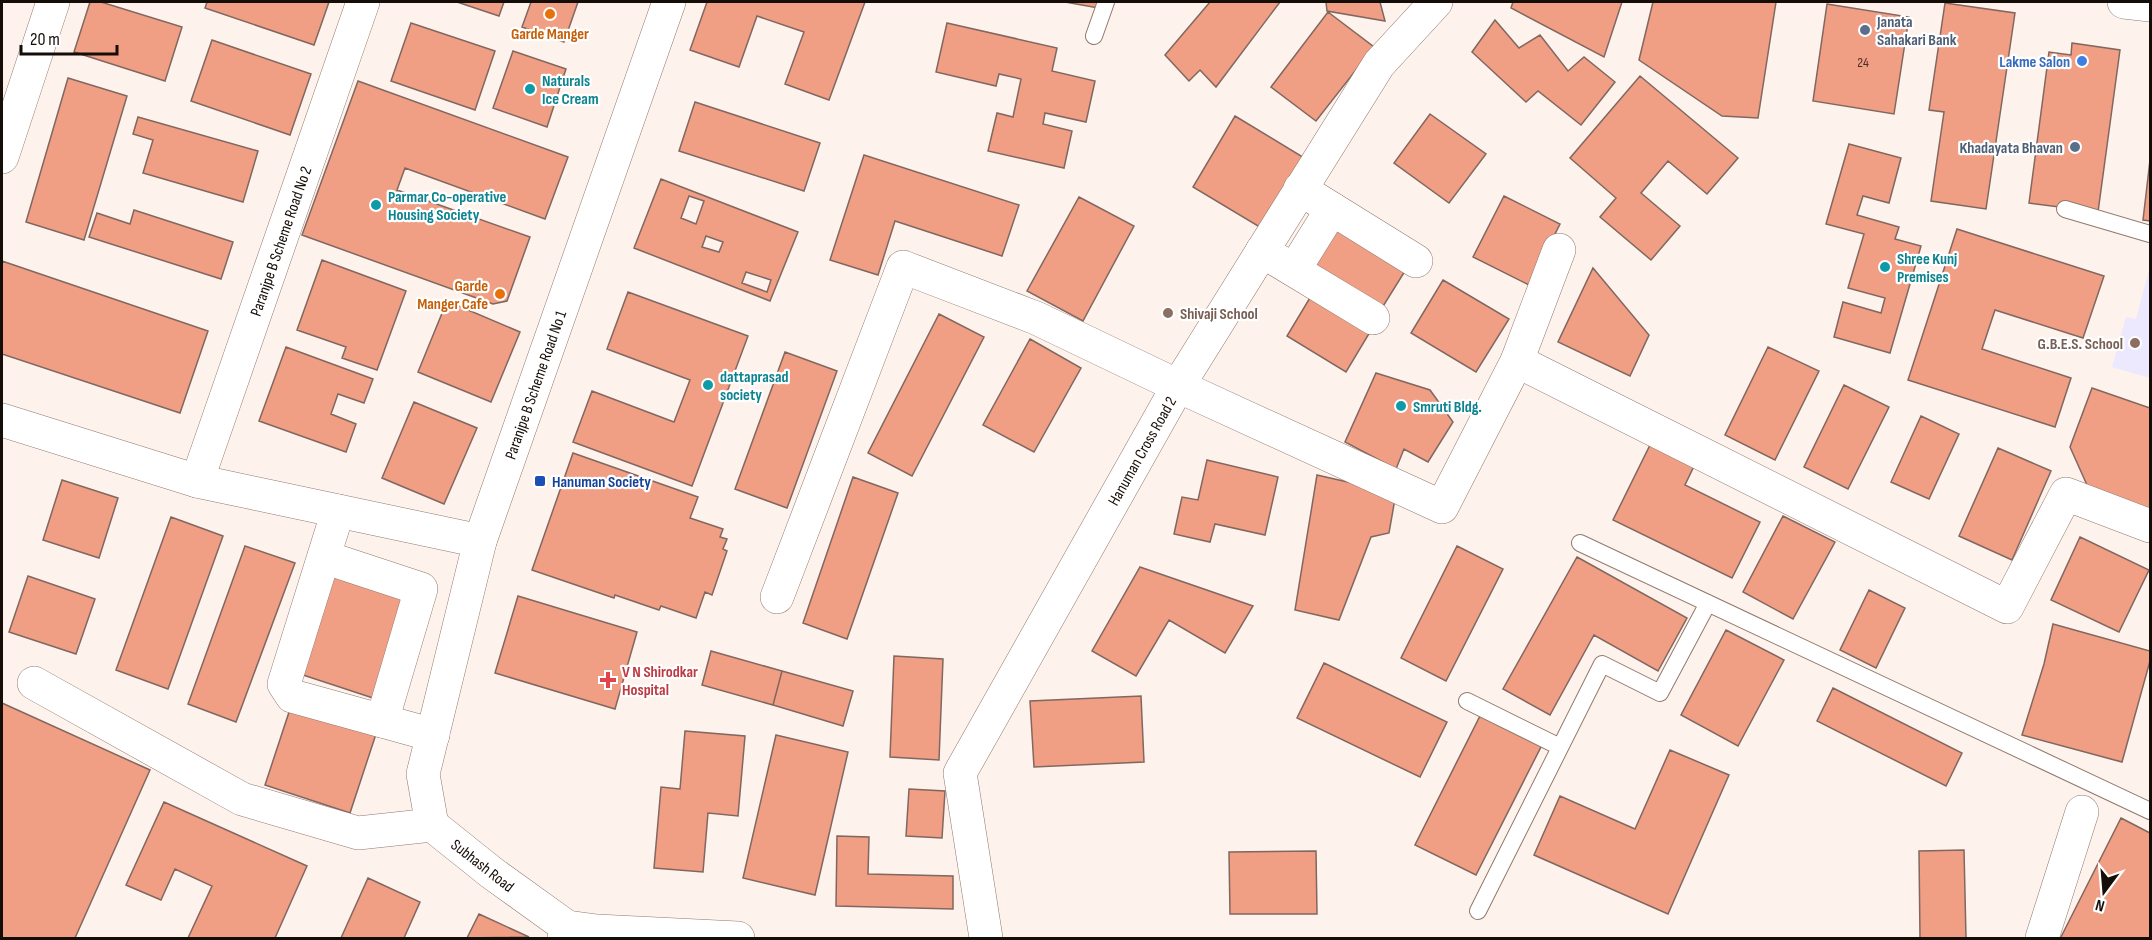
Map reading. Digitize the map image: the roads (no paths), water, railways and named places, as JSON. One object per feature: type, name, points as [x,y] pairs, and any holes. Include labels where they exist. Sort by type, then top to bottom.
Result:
[{"type":"street","points":[[2,157],[53,2]]},
{"type":"street","name":"Paranjpe B Scheme Road No 2","points":[[197,481],[363,2]]},
{"type":"street","name":"Paranjpe B Scheme Road No 1","points":[[432,825],[423,774],[480,541],[669,2]]},
{"type":"street","name":"Hanuman Cross Road 2","points":[[986,939],[960,773],[1178,386],[1379,64],[1436,2]]},
{"type":"street","points":[[2124,2],[2151,5]]},
{"type":"street","points":[[1300,189],[1416,261]]},
{"type":"street","points":[[1294,270],[1332,209]]},
{"type":"street","points":[[777,597],[903,267],[1036,318],[1442,507],[1517,361],[1559,250]]},
{"type":"street","points":[[1262,251],[1373,318]]},
{"type":"street","points":[[1517,361],[2007,607],[2066,494],[2151,526]]},
{"type":"street","points":[[2,420],[197,481],[480,541]]},
{"type":"street","points":[[338,511],[284,684],[292,696],[433,735]]},
{"type":"street","points":[[324,557],[421,589],[382,721]]},
{"type":"street","points":[[34,683],[242,799],[358,833],[432,825]]},
{"type":"street","points":[[2042,939],[2082,812]]},
{"type":"street","name":"Subhash Road","points":[[432,825],[566,933]]},
{"type":"street","points":[[566,933],[597,931],[738,939]]},
{"type":"lane","points":[[1094,36],[1106,2]]},
{"type":"lane","points":[[2066,209],[2151,234]]},
{"type":"lane","points":[[1580,543],[2151,812]]},
{"type":"lane","points":[[1478,911],[1602,664],[1660,693],[1708,603]]},
{"type":"lane","points":[[1467,701],[1560,747]]},
{"type":"place","name":"Garde Manger","points":[[550,14]]},
{"type":"place","name":"Janata Sahakari Bank","points":[[1865,30]]},
{"type":"place","name":"Lakme Salon","points":[[2082,61]]},
{"type":"place","name":"Naturals Ice Cream","points":[[530,89]]},
{"type":"place","name":"Khadayata Bhavan","points":[[2075,147]]},
{"type":"place","name":"Parmar Co-operative Housing Society","points":[[376,205]]},
{"type":"place","name":"Shree Kunj Premises","points":[[1885,267]]},
{"type":"place","name":"Garde Manger Cafe","points":[[500,294]]},
{"type":"place","name":"Shivaji School","points":[[1168,313]]},
{"type":"place","name":"G.B.E.S. School","points":[[2135,343]]},
{"type":"place","name":"dattaprasad society","points":[[708,385]]},
{"type":"place","name":"Smruti Bldg.","points":[[1401,406]]},
{"type":"place","name":"Hanuman Society","points":[[540,481]]},
{"type":"place","name":"V N Shirodkar Hospital","points":[[608,680]]}]
